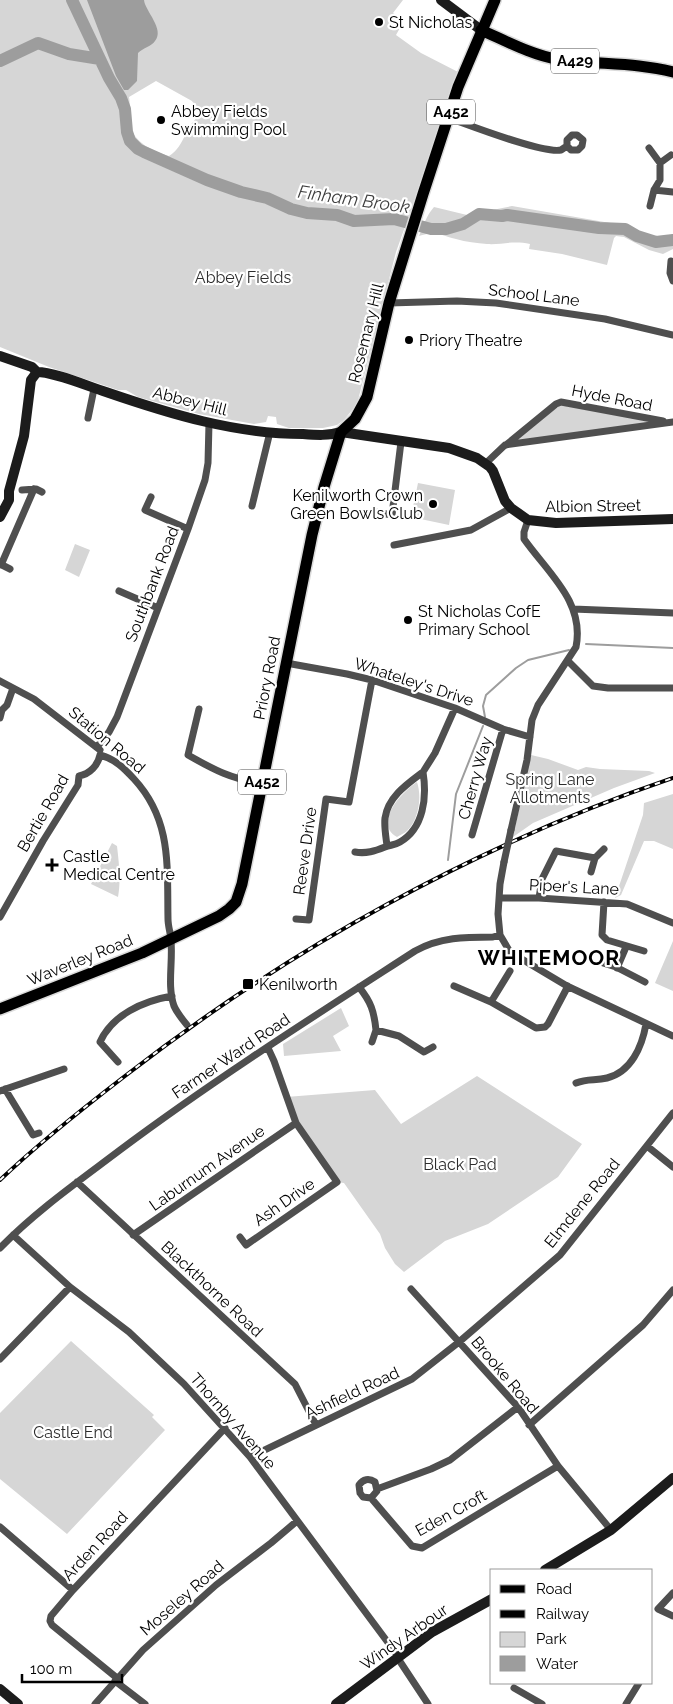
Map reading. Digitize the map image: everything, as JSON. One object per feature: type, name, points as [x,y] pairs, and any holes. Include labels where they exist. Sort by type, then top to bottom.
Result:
[{"type":"main road","name":"A452","points":[[448,118],[458,87],[495,0]]},
{"type":"main road","name":"A429","points":[[481,30],[548,58],[644,66],[673,72]]},
{"type":"main road","name":"Rosemary Hill","points":[[341,432],[356,419],[367,396],[389,303],[422,194],[448,118]]},
{"type":"main road","name":"Priory Road","points":[[171,940],[212,920],[236,902],[314,526],[341,432]]},
{"type":"main road","name":"Waverley Road","points":[[0,1010],[171,940]]},
{"type":"street","points":[[441,0],[481,30]]},
{"type":"street","points":[[448,118],[532,146],[561,150],[568,146]]},
{"type":"street","points":[[649,148],[660,163],[660,180],[654,190],[650,206]]},
{"type":"street","points":[[660,163],[671,155]]},
{"type":"street","points":[[654,190],[673,192]]},
{"type":"street","points":[[671,261],[670,273],[673,281]]},
{"type":"street","name":"School Lane","points":[[389,303],[466,301],[496,303],[605,319],[673,335]]},
{"type":"street","name":"Abbey Hill","points":[[0,356],[32,367],[37,372],[209,423],[270,432],[328,435],[341,432],[449,448],[466,453],[485,464]]},
{"type":"street","points":[[0,517],[8,500],[24,436],[31,380],[37,372]]},
{"type":"street","points":[[88,418],[94,389]]},
{"type":"street","name":"Hyde Road","points":[[485,464],[505,445],[561,402],[670,422]]},
{"type":"street","name":"Hyde Road","points":[[505,445],[670,422]]},
{"type":"street","name":"Southbank Road","points":[[97,747],[110,732],[117,716],[188,529],[206,472],[209,423]]},
{"type":"street","points":[[252,506],[262,472],[270,432]]},
{"type":"street","points":[[374,512],[392,515],[401,442]]},
{"type":"street","name":"Albion Street","points":[[485,464],[493,471],[505,501],[511,508],[528,520],[556,524],[673,519]]},
{"type":"street","points":[[10,569],[1,565],[34,489]]},
{"type":"street","points":[[22,490],[34,489],[42,492]]},
{"type":"street","points":[[0,502],[9,491]]},
{"type":"street","points":[[151,497],[145,510],[188,529]]},
{"type":"street","points":[[394,545],[471,530],[511,508]]},
{"type":"street","points":[[528,520],[524,539],[564,590],[578,625],[578,637],[576,647],[568,662],[538,705],[532,720],[504,862],[499,898],[500,935],[510,952],[568,986],[673,1036]]},
{"type":"street","points":[[119,592],[158,608]]},
{"type":"street","points":[[573,609],[673,614]]},
{"type":"street","points":[[568,662],[594,686],[608,688],[673,688]]},
{"type":"street","name":"Whateley's Drive","points":[[286,663],[372,680],[455,708],[530,737]]},
{"type":"street","name":"Station Road","points":[[0,680],[34,699],[97,747],[100,755],[115,760],[143,788],[157,813],[167,861],[172,996]]},
{"type":"street","name":"Reeve Drive","points":[[296,919],[309,920],[326,799],[350,802],[372,680]]},
{"type":"street","points":[[0,718],[2,710],[8,705],[12,691]]},
{"type":"street","points":[[386,846],[385,819],[387,810],[401,790],[423,772],[435,753],[455,708]]},
{"type":"street","points":[[199,709],[188,754],[230,777],[262,784]]},
{"type":"street","name":"Cherry Way","points":[[472,835],[504,728]]},
{"type":"street","name":"Bertie Road","points":[[0,916],[78,785],[80,776],[90,771],[98,762],[100,755]]},
{"type":"street","points":[[355,852],[370,852],[401,842],[417,824],[424,802],[423,772]]},
{"type":"street","points":[[539,898],[542,879],[557,848],[595,858]]},
{"type":"street","points":[[591,872],[595,858],[604,849]]},
{"type":"street","name":"Piper's Lane","points":[[499,898],[539,898],[627,904],[673,923]]},
{"type":"street","points":[[604,902],[602,935],[607,940],[644,951]]},
{"type":"street","name":"Farmer Ward Road","points":[[0,1248],[77,1182],[156,1124],[415,951],[440,941],[459,937],[493,937],[500,935]]},
{"type":"street","points":[[617,968],[626,947]]},
{"type":"street","points":[[602,963],[645,982]]},
{"type":"street","points":[[491,1002],[510,971]]},
{"type":"street","points":[[454,986],[491,1002],[540,1029],[548,1024],[568,986]]},
{"type":"street","points":[[359,987],[372,1006],[376,1030],[372,1042]]},
{"type":"street","points":[[118,1062],[100,1042],[105,1032],[118,1017],[156,999],[172,996],[174,1007],[187,1025]]},
{"type":"street","points":[[576,1083],[588,1079],[598,1080],[607,1078],[626,1069],[639,1047],[646,1024]]},
{"type":"street","points":[[376,1030],[399,1036],[423,1054],[433,1047]]},
{"type":"street","points":[[268,1048],[296,1123]]},
{"type":"street","points":[[39,1133],[33,1135],[3,1090],[64,1069]]},
{"type":"street","name":"Elmdene Road","points":[[459,1342],[560,1255],[673,1113]]},
{"type":"street","name":"Ash Drive","points":[[240,1237],[248,1247],[337,1182],[296,1123]]},
{"type":"street","name":"Laburnum Avenue","points":[[133,1235],[296,1123]]},
{"type":"street","points":[[647,1146],[673,1168]]},
{"type":"street","name":"Blackthorne Road","points":[[77,1182],[295,1384],[316,1425]]},
{"type":"street","name":"Thornby Avenue","points":[[13,1235],[70,1287],[129,1332],[184,1384],[225,1428],[250,1457],[397,1657],[428,1704]]},
{"type":"street","points":[[0,1358],[70,1287]]},
{"type":"street","name":"Brooke Road","points":[[411,1289],[518,1407],[558,1466],[611,1530]]},
{"type":"street","points":[[529,1425],[638,1329],[673,1290]]},
{"type":"street","name":"Ashfield Road","points":[[250,1457],[412,1379],[459,1342]]},
{"type":"street","name":"Eden Croft","points":[[518,1407],[450,1460],[431,1469],[377,1488],[377,1485],[372,1480],[366,1480],[361,1482],[358,1488],[360,1493],[366,1498],[371,1498],[412,1546],[422,1548],[558,1466]]},
{"type":"street","name":"Arden Road","points":[[145,1704],[52,1626],[51,1616],[73,1590],[225,1428]]},
{"type":"street","points":[[547,1569],[611,1530],[671,1482]]},
{"type":"street","points":[[371,1498],[376,1494],[377,1488]]},
{"type":"street","name":"Moseley Road","points":[[95,1704],[143,1650],[216,1585],[271,1543],[296,1521]]},
{"type":"street","points":[[0,1528],[73,1590]]},
{"type":"street","points":[[673,1593],[658,1609],[673,1616]]},
{"type":"street","name":"Windy Arbour","points":[[336,1704],[432,1632],[490,1600]]},
{"type":"street","points":[[626,1704],[637,1684]]},
{"type":"street","points":[[514,1688],[542,1704]]},
{"type":"street","points":[[0,1689],[16,1703]]},
{"type":"green space","name":"Abbey Fields","points":[[0,0],[403,0],[393,13],[401,18],[398,24],[401,26],[396,35],[421,53],[460,73],[396,252],[357,404],[344,420],[337,425],[323,428],[289,428],[277,424],[276,417],[268,416],[266,422],[254,424],[199,414],[138,397],[126,390],[118,390],[49,367],[0,347]],"holes":[[[156,81],[192,101],[201,115],[191,124],[179,147],[169,156],[142,143],[133,134],[130,124],[129,97]]]},
{"type":"green space","points":[[512,206],[616,224],[659,239],[673,236],[673,249],[663,254],[649,250],[624,237],[616,236],[607,265],[562,254],[529,249],[530,244],[524,243],[479,243],[435,233],[419,236],[427,217],[434,207],[467,215]]},
{"type":"green space","points":[[561,405],[650,421],[653,423],[515,441]]},
{"type":"green space","name":"Kenilworth Crown Green Bowls Club","points":[[418,483],[455,490],[449,525],[411,517]]},
{"type":"green space","points":[[75,544],[90,550],[79,577],[65,570]]},
{"type":"green space","name":"Spring Lane Allotments","points":[[531,755],[578,770],[586,767],[655,773],[614,788],[533,823],[513,837]]},
{"type":"green space","points":[[417,782],[419,801],[417,814],[407,831],[397,837],[390,831],[388,824],[389,816],[392,808],[404,792]]},
{"type":"green space","points":[[673,794],[673,849],[654,841],[644,841],[621,895],[615,898],[643,815],[644,803]]},
{"type":"green space","points":[[112,843],[117,846],[118,852],[120,878],[118,897],[91,884]]},
{"type":"green space","points":[[673,941],[673,991],[655,983]]},
{"type":"green space","points":[[341,1008],[349,1026],[333,1036],[341,1051],[284,1056],[283,1044]]},
{"type":"green space","name":"Black Pad","points":[[477,1076],[582,1144],[558,1177],[488,1224],[445,1241],[404,1272],[395,1264],[385,1248],[380,1234],[344,1183],[337,1182],[296,1123],[286,1097],[375,1090],[401,1124]]},
{"type":"green space","name":"Castle End","points":[[71,1341],[154,1415],[152,1417],[165,1430],[67,1534],[0,1479],[0,1413]]},
{"type":"water","points":[[87,0],[144,0],[156,26],[158,31],[155,41],[138,53],[137,81],[128,90],[124,90],[116,76]]},
{"type":"waterway","name":"Finham Brook","points":[[72,0],[109,78],[121,98],[125,109],[127,132],[130,141],[138,149],[207,180],[241,192],[267,198],[291,209],[307,213],[337,215],[354,221],[394,219],[431,229],[446,229],[463,224],[479,214],[507,215],[599,228],[625,229],[637,236],[656,242],[673,240]]},
{"type":"waterway","points":[[0,61],[38,43],[69,54],[100,59]]},
{"type":"waterway","points":[[586,644],[673,648]]},
{"type":"waterway","points":[[485,717],[483,706],[486,695],[516,668],[528,660],[569,650]]},
{"type":"waterway","points":[[448,860],[456,794],[483,726]]},
{"type":"railway","points":[[0,1180],[77,1114],[188,1029],[252,985],[319,944],[387,904],[456,868],[527,835],[673,778]]},
{"type":"place","name":"St Nicholas","points":[[379,22]]},
{"type":"place","name":"Abbey Fields Swimming Pool","points":[[161,120]]},
{"type":"place","name":"Priory Theatre","points":[[409,340]]},
{"type":"place","name":"Kenilworth Crown Green Bowls Club","points":[[433,504]]},
{"type":"place","name":"St Nicholas CofE Primary School","points":[[408,620]]},
{"type":"place","name":"Castle Medical Centre","points":[[52,865]]},
{"type":"place","name":"Kenilworth","points":[[248,984]]},
{"type":"district","name":"WHITEMOOR","points":[[549,957]]}]
